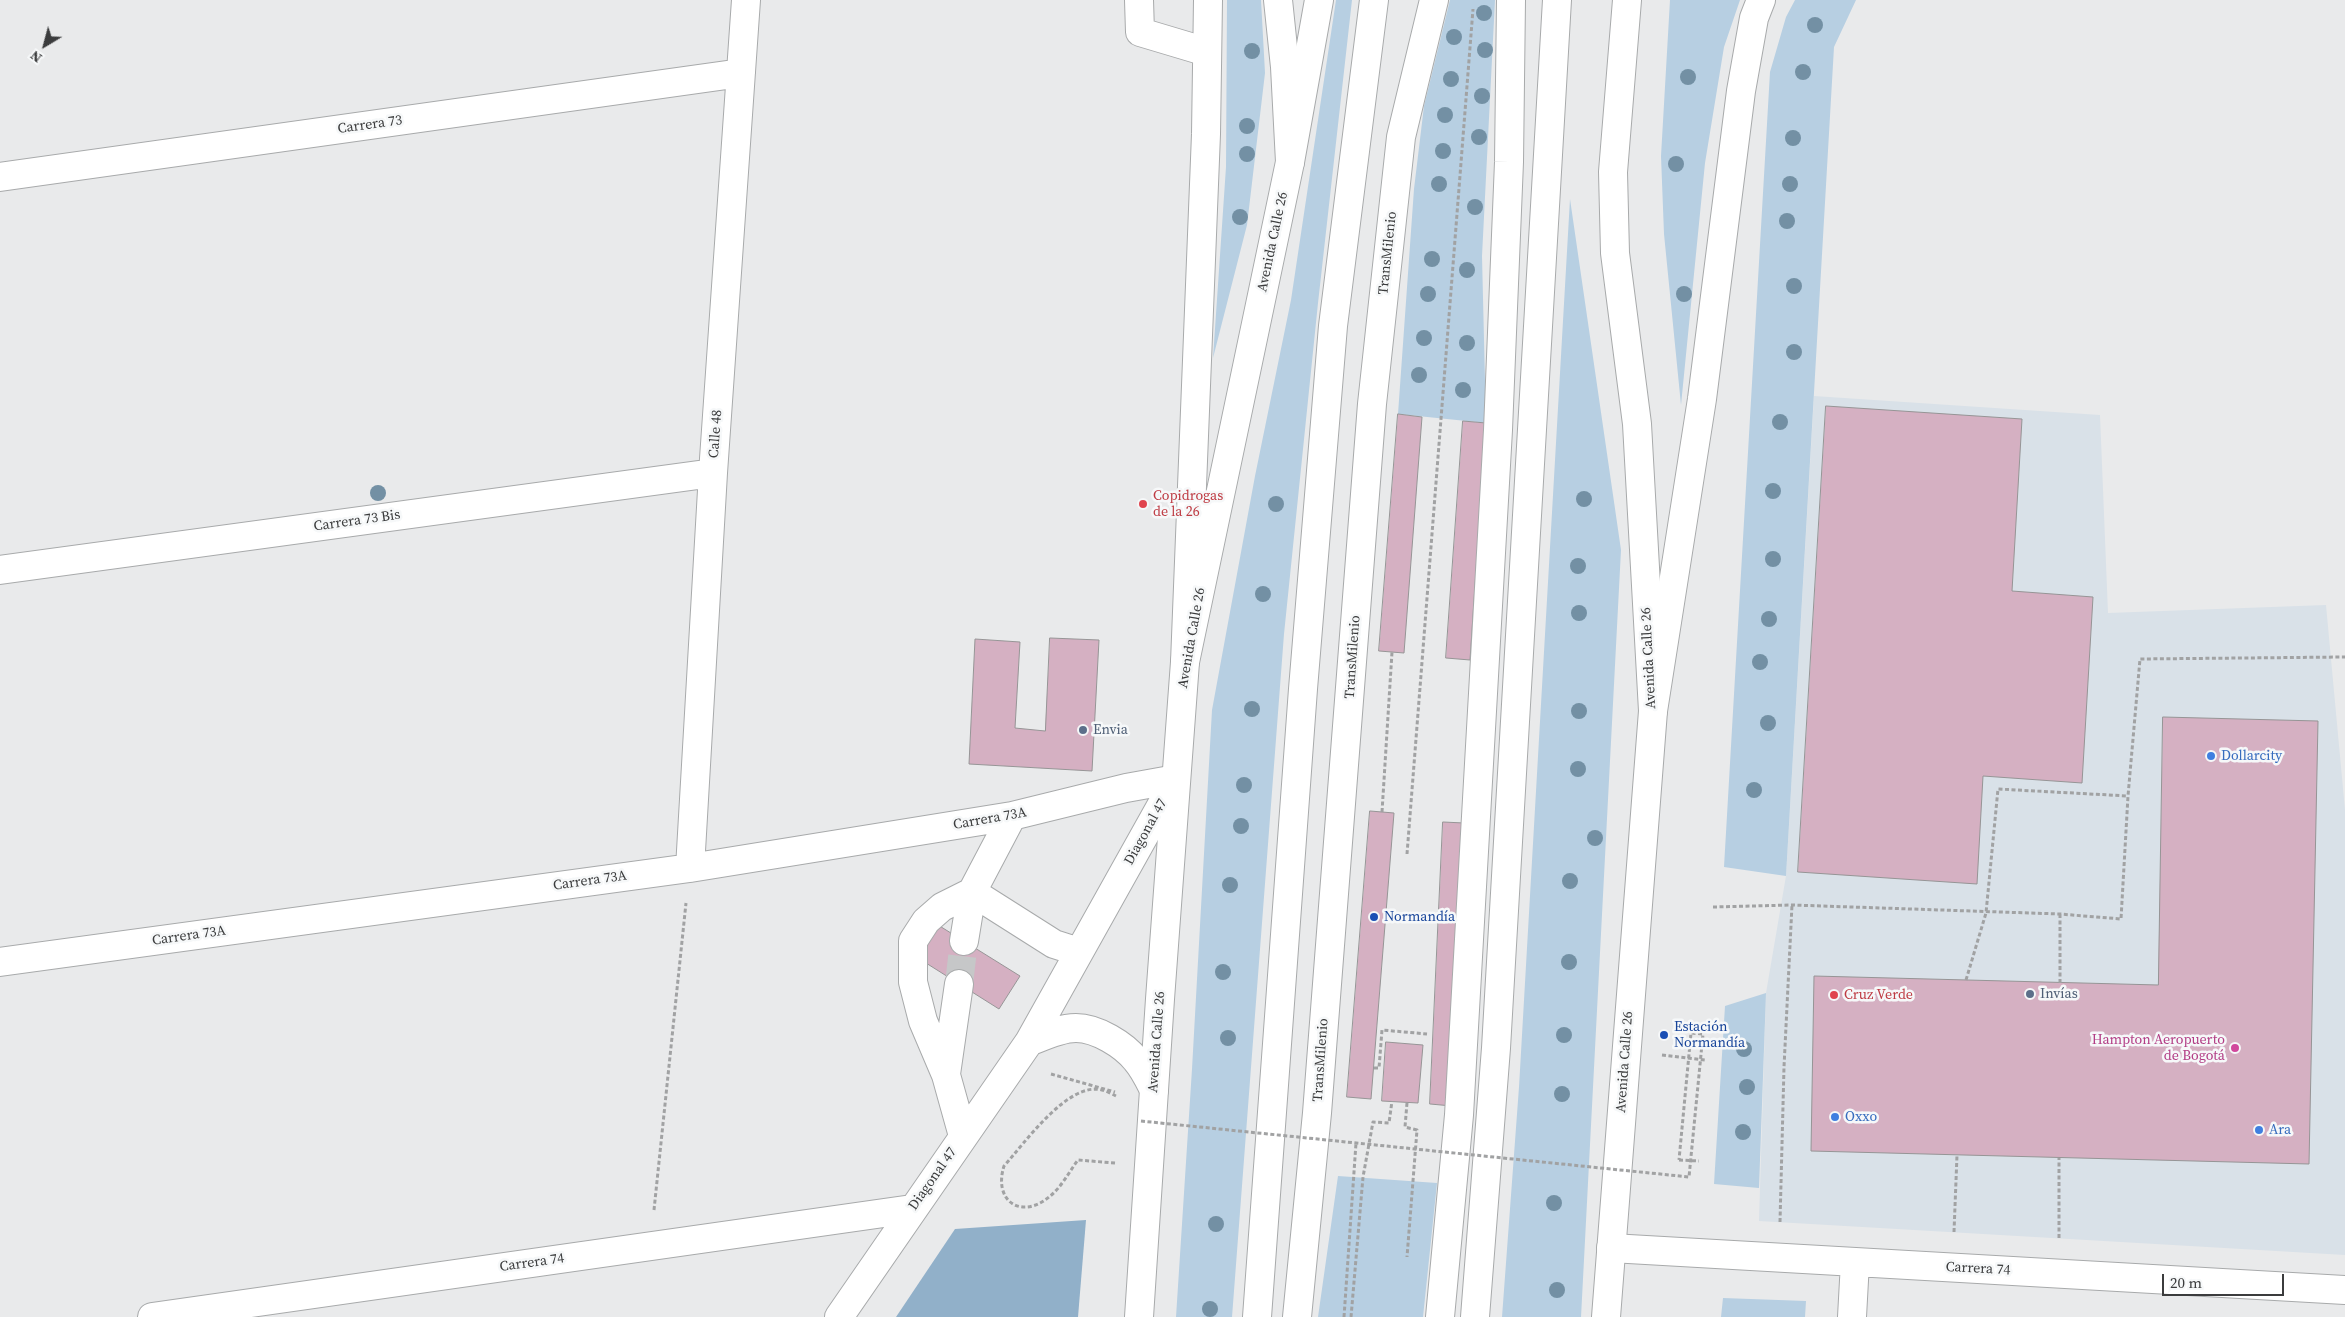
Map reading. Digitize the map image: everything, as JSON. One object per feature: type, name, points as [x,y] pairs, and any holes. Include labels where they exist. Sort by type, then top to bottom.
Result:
[{"type":"main road","name":"Calle 48","points":[[690,868],[713,473],[746,0]]},
{"type":"main road","points":[[1139,0],[1140,32],[1207,52]]},
{"type":"main road","points":[[1185,662],[1206,134],[1208,0]]},
{"type":"main road","points":[[1278,0],[1285,66],[1290,162]]},
{"type":"main road","name":"Avenida Calle 26","points":[[1139,1317],[1185,662],[1290,162],[1319,0]]},
{"type":"main road","points":[[1257,1317],[1332,336],[1374,0]]},
{"type":"main road","name":"TransMilenio","points":[[1297,1317],[1317,1113],[1372,404],[1401,138],[1434,0]]},
{"type":"main road","points":[[1440,1317],[1459,1115],[1498,440],[1509,162],[1511,0]]},
{"type":"main road","points":[[1475,1317],[1498,1009],[1557,0]]},
{"type":"main road","name":"Avenida Calle 26","points":[[1606,1317],[1653,711],[1637,424],[1615,253],[1613,172],[1627,0]]},
{"type":"main road","points":[[1653,711],[1702,399],[1741,91],[1754,18],[1761,0]]},
{"type":"main road","name":"Carrera 73","points":[[0,177],[741,72]]},
{"type":"main road","name":"Carrera 73 Bis","points":[[0,570],[713,473]]},
{"type":"main road","name":"Carrera 73A","points":[[0,962],[690,868],[1012,816],[1126,788],[1176,779]]},
{"type":"main road","name":"Diagonal 47","points":[[839,1317],[912,1208],[1028,1042],[1176,779]]},
{"type":"main road","points":[[964,941],[972,892],[1012,816]]},
{"type":"main road","points":[[972,892],[1054,944],[1079,952]]},
{"type":"main road","points":[[963,1136],[946,1075],[923,1022],[913,982],[913,941],[926,921],[942,907],[972,892]]},
{"type":"main road","points":[[946,1075],[959,984]]},
{"type":"main road","points":[[1028,1042],[1062,1030],[1078,1028],[1093,1032],[1119,1044],[1137,1060],[1154,1090]]},
{"type":"main road","name":"Carrera 74","points":[[152,1317],[912,1208]]},
{"type":"main road","name":"Carrera 74","points":[[1611,1248],[2345,1290]]},
{"type":"main road","points":[[1852,1317],[1855,1262]]},
{"type":"path","points":[[1407,854],[1474,0]]},
{"type":"path","points":[[1382,812],[1392,652]]},
{"type":"path","points":[[1713,906],[1792,905],[2060,914],[2121,918],[2128,796],[2140,659],[2345,657]]},
{"type":"path","points":[[1966,980],[1986,913],[1998,789],[2128,796]]},
{"type":"path","points":[[650,1246],[690,868]]},
{"type":"path","points":[[1779,1257],[1784,1067],[1792,905]]},
{"type":"path","points":[[2060,914],[2060,982]]},
{"type":"path","points":[[1374,1068],[1379,1068],[1382,1030],[1427,1034],[1427,1043]]},
{"type":"path","points":[[1136,1114],[1141,1121],[1689,1176],[1703,1034],[1691,1033],[1679,1160],[1699,1161]]},
{"type":"path","points":[[1626,1052],[1705,1060]]},
{"type":"path","points":[[1013,1064],[1116,1092]]},
{"type":"path","points":[[1078,1160],[1050,1197],[1036,1205],[1021,1207],[1012,1204],[1003,1194],[1000,1180],[1004,1166],[1064,1100],[1081,1092],[1101,1089],[1118,1097]]},
{"type":"path","points":[[1351,1317],[1363,1177],[1373,1122],[1389,1123],[1392,1101]]},
{"type":"path","points":[[1407,1103],[1405,1127],[1417,1130],[1407,1259]]},
{"type":"path","points":[[1344,1317],[1356,1143]]},
{"type":"path","points":[[1952,1268],[1958,1155]]},
{"type":"path","points":[[2058,1274],[2059,1158]]},
{"type":"shaded area","points":[[1227,0],[1261,0],[1265,73],[1247,225],[1213,358],[1226,167]]},
{"type":"shaded area","points":[[1336,0],[1352,0],[1284,634],[1232,1317],[1176,1317],[1212,710],[1255,476],[1291,300]]},
{"type":"shaded area","points":[[1450,0],[1495,0],[1482,256],[1486,423],[1398,414],[1414,189],[1424,106]]},
{"type":"shaded area","points":[[1670,0],[1740,0],[1724,47],[1705,163],[1681,405],[1664,234],[1661,156]]},
{"type":"shaded area","points":[[1795,0],[1856,0],[1834,47],[1786,876],[1724,867],[1770,72],[1786,17]]},
{"type":"shaded area","points":[[1570,199],[1621,550],[1581,1317],[1502,1317],[1519,1087]]},
{"type":"shaded area","points":[[1814,396],[2100,415],[2108,613],[2326,605],[2345,810],[2345,1255],[1759,1221],[1766,993],[1786,876]]},
{"type":"shaded area","points":[[1766,993],[1759,1188],[1714,1184],[1725,1006]]},
{"type":"shaded area","points":[[1338,1176],[1437,1183],[1423,1317],[1318,1317]]},
{"type":"shaded area","points":[[1086,1220],[1078,1317],[896,1317],[955,1229]]},
{"type":"shaded area","points":[[1723,1298],[1806,1301],[1805,1317],[1721,1317]]},
{"type":"building","points":[[1826,406],[2022,419],[2012,591],[2093,597],[2082,783],[1983,776],[1977,884],[1798,872]]},
{"type":"building","points":[[1398,414],[1422,417],[1404,653],[1379,651]]},
{"type":"building","points":[[1463,421],[1486,423],[1470,660],[1446,658]]},
{"type":"building","points":[[1050,638],[1099,640],[1092,771],[969,764],[975,639],[1020,642],[1015,728],[1045,731]]},
{"type":"building","points":[[2163,717],[2318,721],[2309,1164],[1811,1151],[1814,976],[2158,985]]},
{"type":"building","name":"Normandía","points":[[1370,811],[1394,813],[1371,1099],[1347,1097]]},
{"type":"building","name":"Normandía","points":[[1443,822],[1464,823],[1452,1106],[1430,1104]]},
{"type":"building","points":[[938,925],[1020,976],[999,1009],[918,958]]},
{"type":"building","points":[[1386,1042],[1423,1045],[1418,1103],[1382,1101]]},
{"type":"tunnel","points":[[959,984],[964,941]]},
{"type":"place","name":"Copidrogas de la 26","points":[[1143,504]]},
{"type":"place","name":"Envia","points":[[1083,730]]},
{"type":"place","name":"Dollarcity","points":[[2211,756]]},
{"type":"place","name":"Normandía","points":[[1374,917]]},
{"type":"place","name":"Invías","points":[[2030,994]]},
{"type":"place","name":"Cruz Verde","points":[[1834,995]]},
{"type":"place","name":"Estación Normandía","points":[[1664,1035]]},
{"type":"place","name":"Hampton Aeropuerto de Bogotá","points":[[2235,1048]]},
{"type":"place","name":"Oxxo","points":[[1835,1117]]},
{"type":"place","name":"Ara","points":[[2259,1130]]}]
